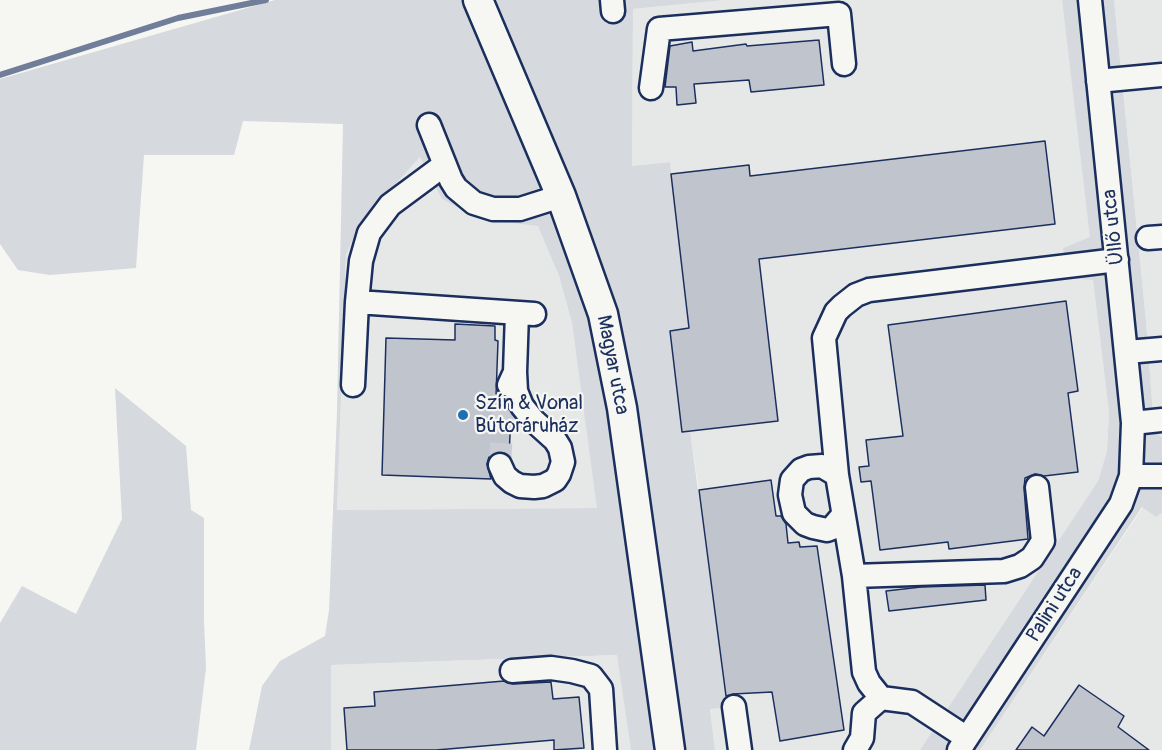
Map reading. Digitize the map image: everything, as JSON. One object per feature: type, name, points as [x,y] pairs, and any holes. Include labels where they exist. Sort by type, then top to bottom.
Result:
[{"type":"main road","name":"Magyar utca","points":[[478,0],[561,196],[595,287],[612,353],[670,750]]},
{"type":"street","name":"Üllő utca","points":[[1090,0],[1127,352],[1133,453]]},
{"type":"street","points":[[651,88],[659,28],[745,11],[839,14],[844,64]]},
{"type":"street","points":[[1098,81],[1162,75]]},
{"type":"street","points":[[429,124],[444,165],[456,188],[474,203],[493,209],[520,209],[561,196]]},
{"type":"street","points":[[353,385],[361,261],[369,233],[390,205],[444,165]]},
{"type":"street","points":[[962,747],[912,702],[881,698],[869,683],[864,672],[854,576],[837,475],[824,338],[836,312],[849,300],[869,290],[1118,260]]},
{"type":"street","points":[[357,302],[525,313],[515,372],[516,391],[522,406],[560,448],[562,468],[555,480],[549,484],[534,487],[520,486],[512,482],[505,476],[500,465]]},
{"type":"street","points":[[1127,352],[1162,349]]},
{"type":"street","points":[[504,395],[515,372]]},
{"type":"street","points":[[1133,423],[1162,420]]},
{"type":"street","name":"Palini utca","points":[[962,747],[1121,504],[1131,476],[1133,453]]},
{"type":"street","points":[[837,475],[828,468],[816,465],[801,470],[792,480],[790,495],[794,513],[805,524],[834,536],[850,554]]},
{"type":"street","points":[[1131,476],[1159,482]]},
{"type":"street","points":[[854,576],[1004,571],[1026,563],[1036,553],[1042,541],[1037,487]]},
{"type":"street","points":[[820,529],[832,528],[843,515]]},
{"type":"street","points":[[512,671],[551,668],[591,676],[601,689],[605,750]]},
{"type":"street","points":[[855,750],[862,738],[864,713],[881,698]]},
{"type":"street","points":[[734,707],[740,750]]},
{"type":"shaded area","points":[[275,0],[724,0],[633,9],[632,166],[670,162],[689,328],[670,331],[682,432],[690,431],[726,696],[726,707],[710,709],[715,750],[631,750],[617,655],[331,665],[331,750],[249,750],[262,686],[280,661],[325,636],[329,610],[337,412],[343,124],[243,121],[234,155],[144,155],[136,268],[50,275],[18,270],[0,244],[0,79]],"holes":[[[420,157],[442,199],[472,215],[490,220],[538,226],[559,276],[572,323],[597,508],[337,510],[346,255],[360,223]]]},
{"type":"shaded area","points":[[724,0],[1062,0],[1091,237],[1063,248],[1066,278],[1093,279],[1109,412],[1107,451],[1098,481],[920,750],[715,750],[710,708],[699,490],[690,432],[682,432],[670,331],[689,329],[670,162],[632,166],[633,9]]},
{"type":"shaded area","points":[[1062,0],[1114,0],[1146,321],[1154,429],[1162,438],[1162,513],[1156,517],[1142,507],[980,750],[920,750],[1098,481],[1107,451],[1109,412],[1093,280],[1066,278],[1063,248],[1090,237]]},
{"type":"shaded area","points":[[1114,0],[1162,0],[1162,438],[1154,429],[1146,321]]},
{"type":"shaded area","name":"Szín & Vonal Bútoráruház","points":[[420,157],[443,199],[472,215],[490,220],[538,225],[559,276],[572,323],[598,508],[337,510],[346,255],[360,223]]},
{"type":"shaded area","points":[[115,388],[186,446],[191,510],[204,518],[206,668],[196,750],[0,750],[0,623],[22,586],[76,614],[122,519]]},
{"type":"shaded area","points":[[1143,507],[1156,517],[1162,513],[1162,750],[980,750]]},
{"type":"shaded area","points":[[618,655],[631,750],[331,750],[331,665]]},
{"type":"building","points":[[819,40],[824,85],[751,92],[749,80],[694,84],[696,103],[677,105],[676,87],[665,87],[670,46],[692,42],[693,51],[746,44],[747,46]]},
{"type":"building","points":[[1045,141],[1055,224],[759,259],[778,421],[682,432],[670,331],[689,328],[671,174],[749,165],[750,176]]},
{"type":"building","points":[[1066,301],[1078,391],[1068,393],[1078,472],[1044,476],[1035,474],[1025,478],[1028,539],[949,549],[948,542],[880,550],[871,481],[861,482],[859,467],[869,466],[866,440],[903,436],[888,325]]},
{"type":"building","points":[[455,324],[495,326],[495,340],[498,341],[496,396],[504,397],[511,414],[509,456],[501,452],[489,457],[487,464],[491,479],[382,475],[386,338],[455,340]]},
{"type":"building","points":[[771,480],[776,516],[781,516],[786,524],[788,543],[799,542],[800,547],[817,546],[844,730],[780,741],[772,692],[726,696],[699,490]]},
{"type":"building","points":[[985,585],[986,600],[889,611],[886,591],[921,587]]},
{"type":"building","points":[[504,681],[513,684],[551,682],[553,699],[579,697],[584,748],[554,750],[554,740],[436,750],[347,750],[344,708],[375,706],[374,692]]},
{"type":"building","points":[[1079,685],[1124,716],[1118,727],[1149,750],[1016,750],[1032,727],[1044,736]]},
{"type":"waterway","points":[[0,75],[178,18],[266,0]]},
{"type":"tunnel","points":[[500,465],[504,395]]},
{"type":"place","name":"Szín & Vonal Bútoráruház","points":[[463,415]]}]
